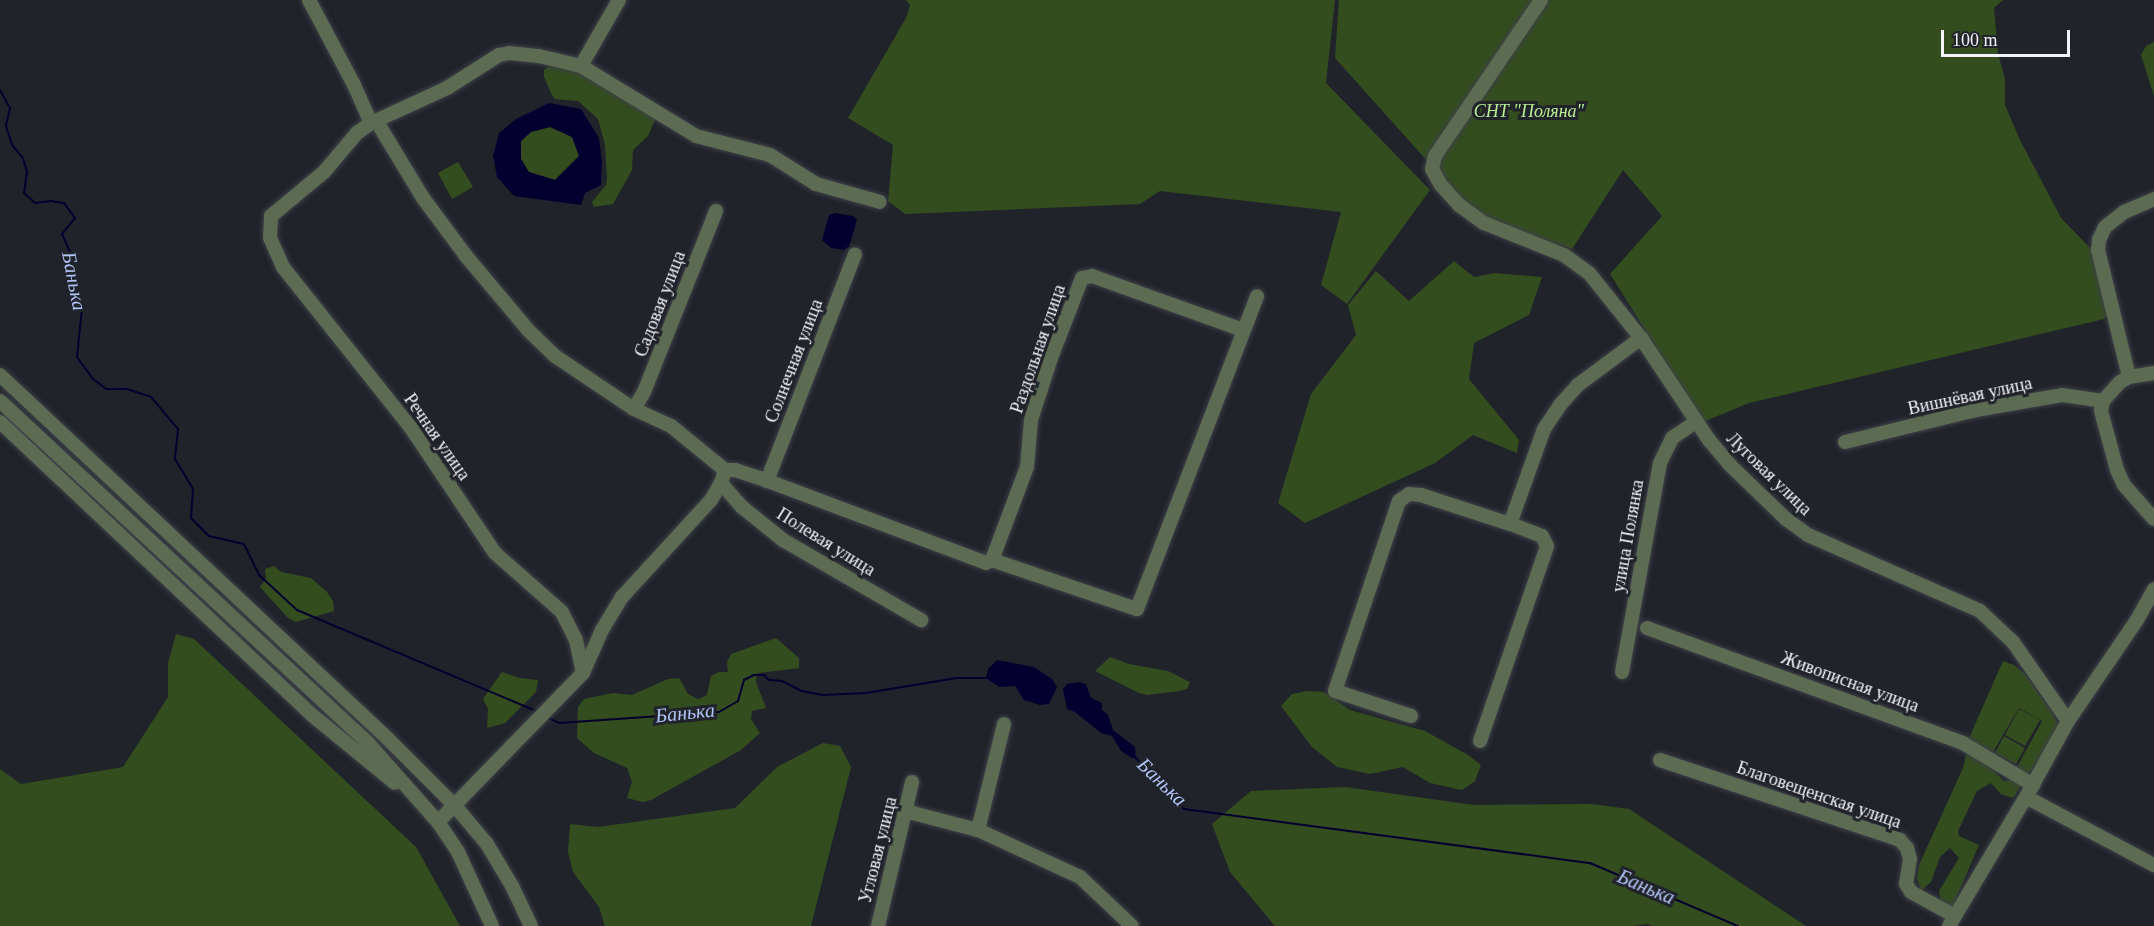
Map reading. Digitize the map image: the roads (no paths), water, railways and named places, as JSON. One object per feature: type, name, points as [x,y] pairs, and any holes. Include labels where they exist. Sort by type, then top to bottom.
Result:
[{"type":"street","name":"Полевая улица","points":[[309,0],[374,122],[423,198],[466,256],[528,330],[555,356],[634,409],[671,426],[723,476],[742,507],[783,540],[921,620]]},
{"type":"street","points":[[581,66],[620,0]]},
{"type":"street","name":"Луговая улица","points":[[1541,0],[1435,156],[1432,169],[1441,185],[1459,205],[1484,223],[1575,261],[1602,286],[1641,338],[1696,422],[1731,466],[1786,519],[1808,535],[1980,611],[2013,642],[2068,721]]},
{"type":"street","points":[[374,122],[447,88],[499,55],[508,52],[539,56],[581,66],[696,136],[770,155],[816,184],[880,202]]},
{"type":"street","name":"Речная улица","points":[[374,122],[357,134],[324,172],[271,216],[270,238],[283,267],[411,428],[495,553],[562,612],[576,640],[583,673]]},
{"type":"street","points":[[2129,377],[2098,250],[2099,240],[2105,227],[2124,212],[2154,199]]},
{"type":"street","name":"Садовая улица","points":[[634,409],[644,392],[716,211]]},
{"type":"street","name":"Солнечная улица","points":[[767,481],[855,254]]},
{"type":"street","name":"Раздольная улица","points":[[992,560],[1027,467],[1031,420],[1051,358],[1082,278],[1092,276],[1243,330]]},
{"type":"street","points":[[435,817],[455,806],[583,673],[602,630],[622,597],[683,532],[723,476],[735,470],[986,563],[992,560],[1137,609],[1257,296]]},
{"type":"street","points":[[1510,524],[1544,429],[1560,405],[1578,385],[1641,338]]},
{"type":"street","points":[[2154,373],[2129,377],[2120,382],[2103,401],[2101,411],[2117,470],[2124,485],[2154,519]]},
{"type":"street","points":[[0,375],[388,739],[455,806],[487,844],[512,886],[531,926]]},
{"type":"street","name":"Вишнёвая улица","points":[[1845,442],[1976,410],[2062,395],[2103,401]]},
{"type":"street","points":[[0,401],[368,743],[435,817],[458,852],[492,926]]},
{"type":"street","points":[[0,422],[312,715],[435,817]]},
{"type":"street","name":"улица Полянка","points":[[1622,672],[1660,464],[1672,438],[1696,422]]},
{"type":"street","points":[[1411,716],[1335,691],[1399,501],[1408,494],[1421,495],[1510,524],[1542,536],[1547,546],[1480,741]]},
{"type":"street","points":[[1952,921],[2068,721],[2137,620],[2154,589]]},
{"type":"street","name":"Живописная улица","points":[[1647,628],[1963,742],[2029,791],[2154,865]]},
{"type":"street","points":[[978,830],[1004,724]]},
{"type":"street","name":"Благовещенская улица","points":[[1660,760],[1900,840],[1907,849],[1910,859],[1906,884],[1911,892],[1952,921]]},
{"type":"street","name":"Угловая улица","points":[[878,926],[912,782]]},
{"type":"street","points":[[905,811],[978,830],[1080,877],[1132,926]]},
{"type":"waterway","name":"Банька","points":[[0,90],[10,108],[6,126],[12,145],[23,158],[27,172],[24,193],[35,203],[51,201],[64,203],[75,218],[62,234],[72,256],[71,280],[82,308],[77,357],[92,378],[106,389],[127,389],[151,397],[178,429],[175,459],[193,489],[191,518],[209,536],[244,544],[259,575],[297,610],[539,712]]},
{"type":"waterway","name":"Банька","points":[[547,717],[559,723],[719,712],[738,701],[744,680],[754,675],[764,675],[769,680],[782,681],[802,691],[823,695],[866,693],[957,678],[987,678]]},
{"type":"waterway","name":"Банька","points":[[1135,757],[1184,809],[1590,863],[1738,926]]},
{"type":"park label","name":"СНТ \"Поляна\"","points":[[1529,111]]}]
